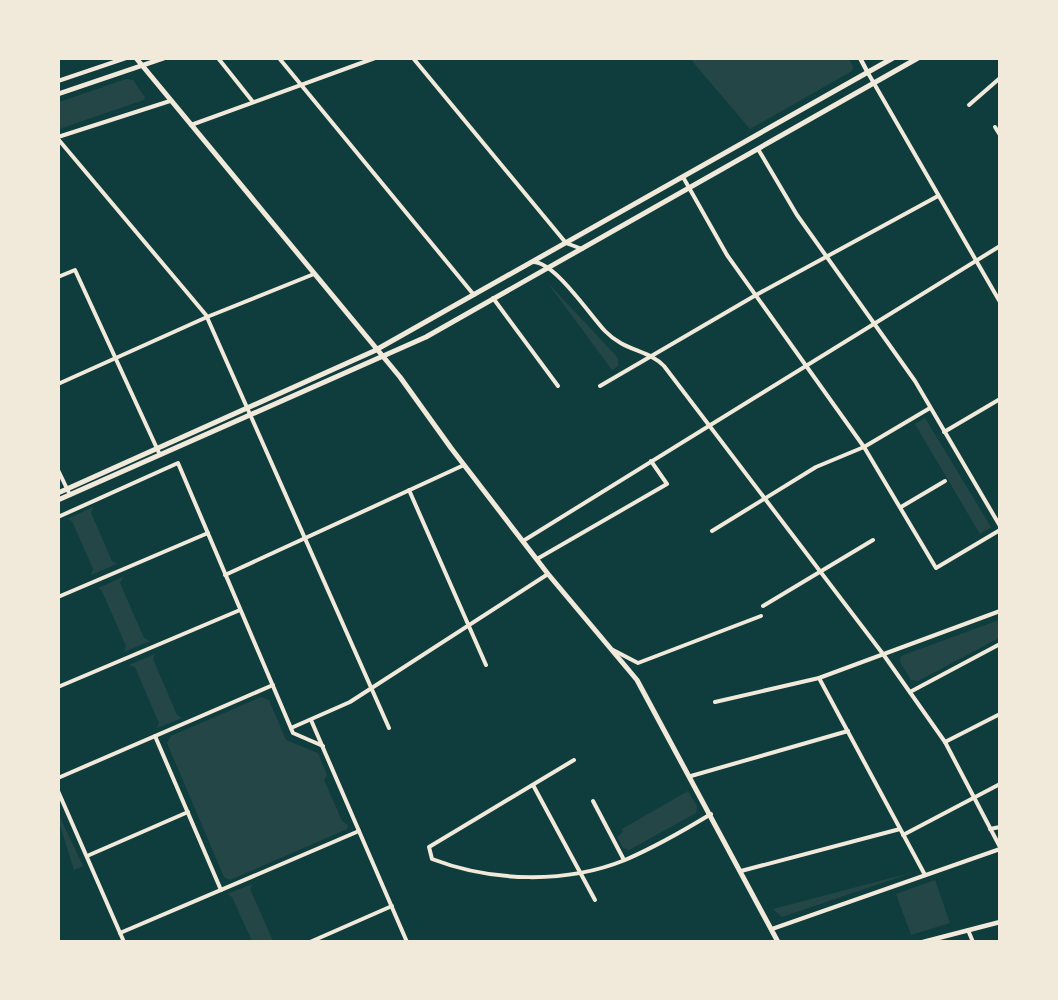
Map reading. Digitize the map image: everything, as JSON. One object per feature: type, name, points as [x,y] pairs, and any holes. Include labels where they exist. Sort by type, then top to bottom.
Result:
[{"type":"main road","points":[[136,58],[382,355],[548,574],[648,695],[778,942]]},
{"type":"main road","points":[[248,412],[377,349],[893,58]]},
{"type":"main road","points":[[58,500],[69,492],[248,412],[382,355],[396,352],[426,337],[918,58]]},
{"type":"main road","points":[[58,493],[69,492]]},
{"type":"street","points":[[58,81],[126,58]]},
{"type":"street","points":[[58,94],[164,58]]},
{"type":"street","points":[[218,58],[254,102]]},
{"type":"street","points":[[279,58],[474,295]]},
{"type":"street","points":[[191,125],[375,58]]},
{"type":"street","points":[[412,58],[566,243],[582,249]]},
{"type":"street","points":[[860,58],[999,302]]},
{"type":"street","points":[[969,105],[999,78]]},
{"type":"street","points":[[170,101],[58,138],[207,317],[389,728]]},
{"type":"street","points":[[995,127],[999,135]]},
{"type":"street","points":[[683,177],[727,255],[864,447],[936,568],[999,528],[930,408],[796,215],[758,149]]},
{"type":"street","points":[[600,386],[756,295],[938,196]]},
{"type":"street","points":[[523,541],[999,246]]},
{"type":"street","points":[[532,262],[549,267],[615,340],[664,366],[883,654],[945,742],[999,848],[772,929]]},
{"type":"street","points":[[58,277],[75,270],[159,452]]},
{"type":"street","points":[[58,384],[207,317],[314,274]]},
{"type":"street","points":[[493,298],[558,386]]},
{"type":"street","points":[[944,432],[999,399]]},
{"type":"street","points":[[712,531],[816,467],[864,447],[930,408]]},
{"type":"street","points":[[537,559],[667,484],[651,461]]},
{"type":"street","points":[[58,517],[178,463],[293,733],[322,746]]},
{"type":"street","points":[[225,575],[464,465]]},
{"type":"street","points":[[58,470],[69,492]]},
{"type":"street","points":[[901,507],[945,481]]},
{"type":"street","points":[[409,490],[486,665]]},
{"type":"street","points":[[58,597],[208,533]]},
{"type":"street","points":[[763,606],[873,540]]},
{"type":"street","points":[[291,728],[350,702],[548,574]]},
{"type":"street","points":[[58,687],[240,610]]},
{"type":"street","points":[[714,702],[819,678],[999,611]]},
{"type":"street","points":[[613,650],[638,663],[761,616]]},
{"type":"street","points":[[910,692],[999,644]]},
{"type":"street","points":[[819,678],[925,876]]},
{"type":"street","points":[[58,777],[273,685]]},
{"type":"street","points":[[945,742],[999,714]]},
{"type":"street","points":[[311,720],[407,942]]},
{"type":"street","points":[[691,776],[848,732]]},
{"type":"street","points":[[155,736],[221,890]]},
{"type":"street","points":[[574,760],[429,847],[432,860],[469,872],[515,877],[580,872],[624,860],[659,844],[711,814]]},
{"type":"street","points":[[533,784],[595,900]]},
{"type":"street","points":[[903,835],[999,784]]},
{"type":"street","points":[[58,791],[124,942]]},
{"type":"street","points":[[593,801],[624,860]]},
{"type":"street","points":[[87,856],[188,812]]},
{"type":"street","points":[[990,829],[999,827]]},
{"type":"street","points":[[741,871],[900,829]]},
{"type":"street","points":[[120,933],[359,831]]},
{"type":"street","points":[[310,942],[392,906]]},
{"type":"street","points":[[923,942],[999,922]]},
{"type":"street","points":[[968,930],[974,942]]},
{"type":"shaded area","points":[[696,58],[849,59],[853,67],[852,71],[750,129],[692,61]]},
{"type":"shaded area","points":[[126,79],[133,80],[145,97],[144,100],[59,129],[59,102]]},
{"type":"shaded area","points":[[547,282],[618,358],[618,366],[612,370]]},
{"type":"shaded area","points":[[925,418],[991,527],[980,534],[915,424]]},
{"type":"shaded area","points":[[93,507],[91,513],[112,561],[117,564],[91,575],[93,569],[72,521],[67,519]]},
{"type":"shaded area","points":[[123,577],[120,583],[144,638],[150,641],[124,652],[126,646],[102,591],[98,588]]},
{"type":"shaded area","points":[[999,620],[999,638],[918,681],[911,680],[900,662],[901,656]]},
{"type":"shaded area","points":[[155,654],[153,659],[177,715],[182,718],[157,728],[159,723],[135,667],[129,665]]},
{"type":"shaded area","points":[[261,697],[269,700],[286,740],[318,753],[327,775],[324,780],[342,821],[348,825],[347,829],[230,880],[224,877],[167,743],[171,736]]},
{"type":"shaded area","points":[[688,791],[697,806],[696,813],[629,850],[623,848],[617,837],[623,832],[622,829]]},
{"type":"shaded area","points":[[58,813],[83,866],[74,870],[59,822]]},
{"type":"shaded area","points":[[914,872],[782,917],[773,909]]},
{"type":"shaded area","points":[[935,880],[950,923],[911,935],[896,894]]},
{"type":"shaded area","points":[[253,884],[250,889],[273,941],[252,941],[232,897],[227,894]]}]
